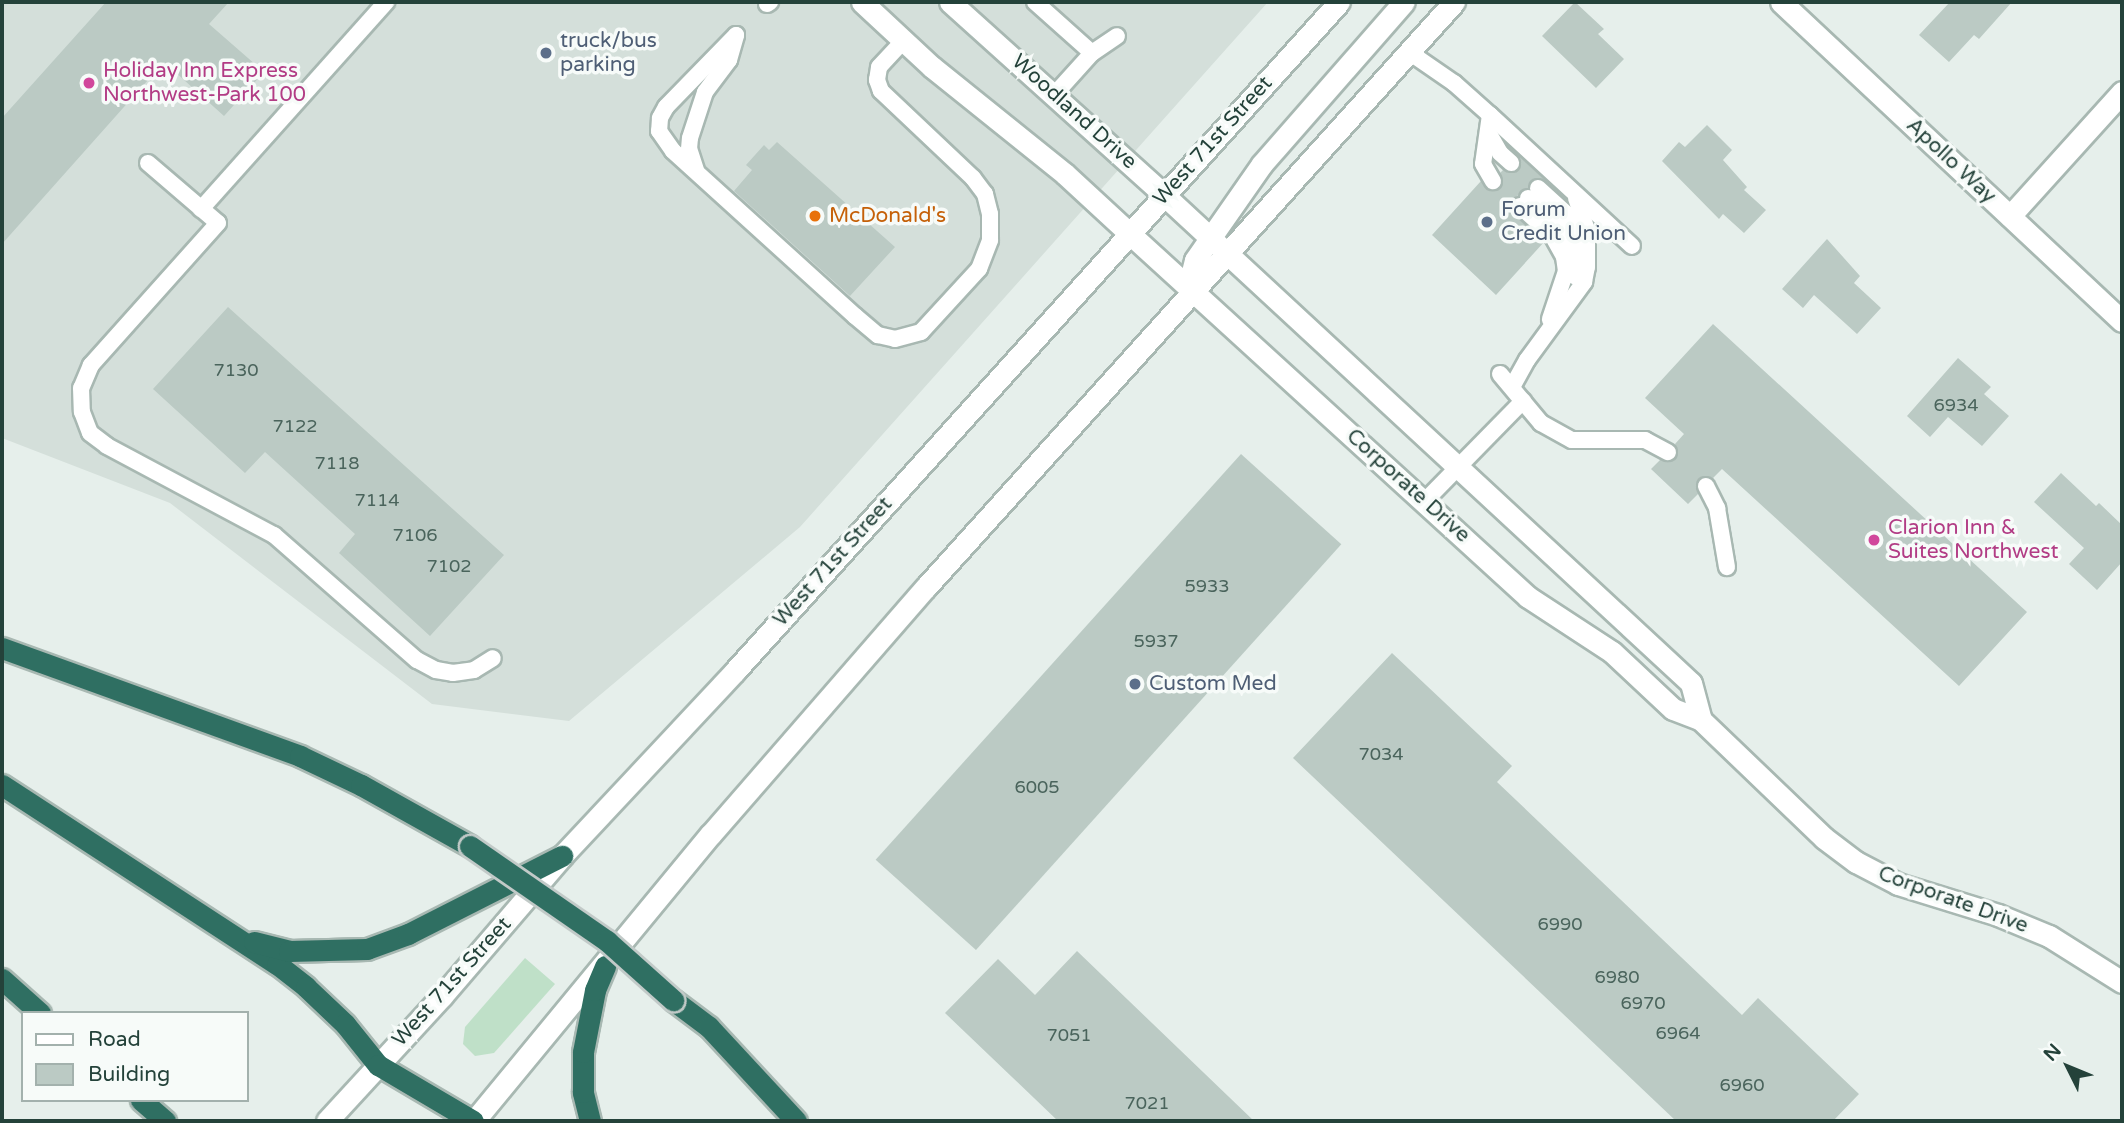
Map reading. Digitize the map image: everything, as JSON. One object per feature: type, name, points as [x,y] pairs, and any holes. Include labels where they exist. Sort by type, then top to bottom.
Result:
[{"type":"highway","points":[[2,648],[300,756],[361,785],[470,846],[607,941],[673,1000],[709,1027],[796,1121]]},
{"type":"highway","points":[[2,785],[231,932],[306,987],[345,1024],[378,1065],[474,1121]]},
{"type":"highway","points":[[231,932],[260,944],[289,951],[368,949],[408,934],[562,856]]},
{"type":"highway","points":[[590,1121],[583,1092],[583,1052],[595,990],[606,966]]},
{"type":"highway","points":[[2,979],[38,1011]]},
{"type":"highway","points":[[143,1102],[165,1121]]},
{"type":"main road","points":[[862,2],[903,41],[1065,174],[1129,233]]},
{"type":"main road","name":"Woodland Drive","points":[[950,2],[1055,94],[1219,246]]},
{"type":"main road","name":"West 71st Street","points":[[327,1121],[562,856],[736,671],[1339,2]]},
{"type":"main road","points":[[474,1121],[606,966],[711,834],[926,587],[1193,291],[1262,164],[1404,2]]},
{"type":"main road","points":[[1219,246],[1409,52],[1454,2]]},
{"type":"main road","name":"Apollo Way","points":[[1780,2],[2122,321]]},
{"type":"main road","points":[[2010,216],[2122,92]]},
{"type":"main road","name":"Corporate Drive","points":[[1129,233],[1528,597],[1612,652],[1673,709],[1701,720],[1798,815],[1856,862],[1898,884],[1998,915],[2049,936],[2122,982]]},
{"type":"main road","points":[[1219,246],[1459,465],[1691,683],[1701,720]]},
{"type":"lane","points":[[201,209],[386,2]]},
{"type":"lane","points":[[1035,2],[1092,53]]},
{"type":"lane","points":[[699,175],[691,160],[690,138],[705,92],[729,60],[736,35],[683,88],[660,118],[659,131],[673,151],[699,175],[878,335],[895,339],[921,332],[979,269],[990,240],[990,214],[985,194],[973,178],[881,92],[877,79],[879,68],[903,41]]},
{"type":"lane","points":[[1055,94],[1092,53],[1117,36]]},
{"type":"lane","points":[[1409,52],[1454,83],[1490,114],[1632,246]]},
{"type":"lane","points":[[1487,139],[1500,153],[1501,172],[1483,164],[1490,114]]},
{"type":"lane","points":[[148,163],[218,223],[91,365],[81,388],[82,412],[90,433],[107,446],[274,535],[417,660],[436,670],[453,673],[474,670],[493,658]]},
{"type":"lane","points":[[1512,387],[1584,282],[1587,230],[1573,191]]},
{"type":"lane","points":[[1529,197],[1570,217],[1587,252]]},
{"type":"lane","points":[[1529,197],[1560,227],[1574,249],[1577,263],[1575,279],[1560,315]]},
{"type":"lane","points":[[1529,197],[1564,257],[1566,271],[1541,341]]},
{"type":"lane","points":[[1500,374],[1541,423],[1572,440],[1645,440],[1668,452]]},
{"type":"lane","points":[[1425,501],[1523,401]]},
{"type":"lane","points":[[1706,486],[1717,508],[1727,567]]},
{"type":"shaded area","points":[[2,2],[1268,2],[800,527],[569,721],[432,704],[170,503],[2,438]]},
{"type":"green space","points":[[525,958],[555,984],[494,1053],[475,1056],[463,1044],[465,1027]]},
{"type":"building","name":"Holiday Inn Express Northwest-Park 100","points":[[106,2],[229,2],[209,24],[264,72],[224,116],[164,62],[2,244],[2,118]]},
{"type":"building","points":[[1575,2],[1604,29],[1598,34],[1624,59],[1596,88],[1542,36]]},
{"type":"building","points":[[1950,2],[2012,2],[1979,39],[1974,35],[1949,62],[1919,35]]},
{"type":"building","points":[[1707,125],[1732,150],[1723,160],[1747,187],[1744,190],[1766,210],[1744,233],[1723,214],[1719,219],[1662,161],[1679,142],[1685,147]]},
{"type":"building","points":[[777,142],[895,247],[850,296],[734,191],[752,170],[746,165],[764,145],[769,150]]},
{"type":"building","name":"Forum Credit Union","points":[[1518,155],[1545,180],[1540,178],[1531,181],[1528,188],[1512,200],[1510,209],[1544,242],[1496,295],[1432,235],[1481,181],[1488,190],[1499,190],[1503,182],[1500,173],[1503,170],[1509,173],[1519,170],[1521,160]]},
{"type":"building","points":[[1827,239],[1860,276],[1854,283],[1881,308],[1857,334],[1814,295],[1803,308],[1782,289]]},
{"type":"building","points":[[228,307],[504,555],[430,636],[339,553],[355,534],[265,452],[245,473],[153,389]]},
{"type":"building","name":"Clarion Inn & Suites Northwest","points":[[1713,324],[2027,612],[1959,686],[1722,469],[1713,478],[1706,476],[1698,480],[1698,494],[1688,504],[1651,469],[1660,460],[1674,460],[1678,452],[1675,444],[1684,434],[1645,398]]},
{"type":"building","points":[[1958,358],[1991,387],[1984,394],[2009,416],[1982,446],[1948,417],[1930,437],[1907,416]]},
{"type":"building","points":[[1241,454],[1341,544],[976,950],[876,860]]},
{"type":"building","points":[[2061,473],[2096,506],[2099,503],[2122,525],[2122,562],[2097,590],[2069,564],[2084,548],[2034,502]]},
{"type":"building","points":[[1392,653],[1512,766],[1497,782],[1742,1015],[1758,998],[1859,1094],[1833,1121],[1676,1121],[1293,758]]},
{"type":"building","points":[[1077,951],[1254,1121],[1058,1121],[945,1013],[998,959],[1035,995]]},
{"type":"place","name":"truck/bus parking","points":[[546,53]]},
{"type":"place","name":"Holiday Inn Express Northwest-Park 100","points":[[89,83]]},
{"type":"place","name":"McDonald's","points":[[815,216]]},
{"type":"place","name":"Forum Credit Union","points":[[1487,222]]},
{"type":"place","name":"Clarion Inn & Suites Northwest","points":[[1874,540]]},
{"type":"place","name":"Custom Med","points":[[1135,684]]}]
